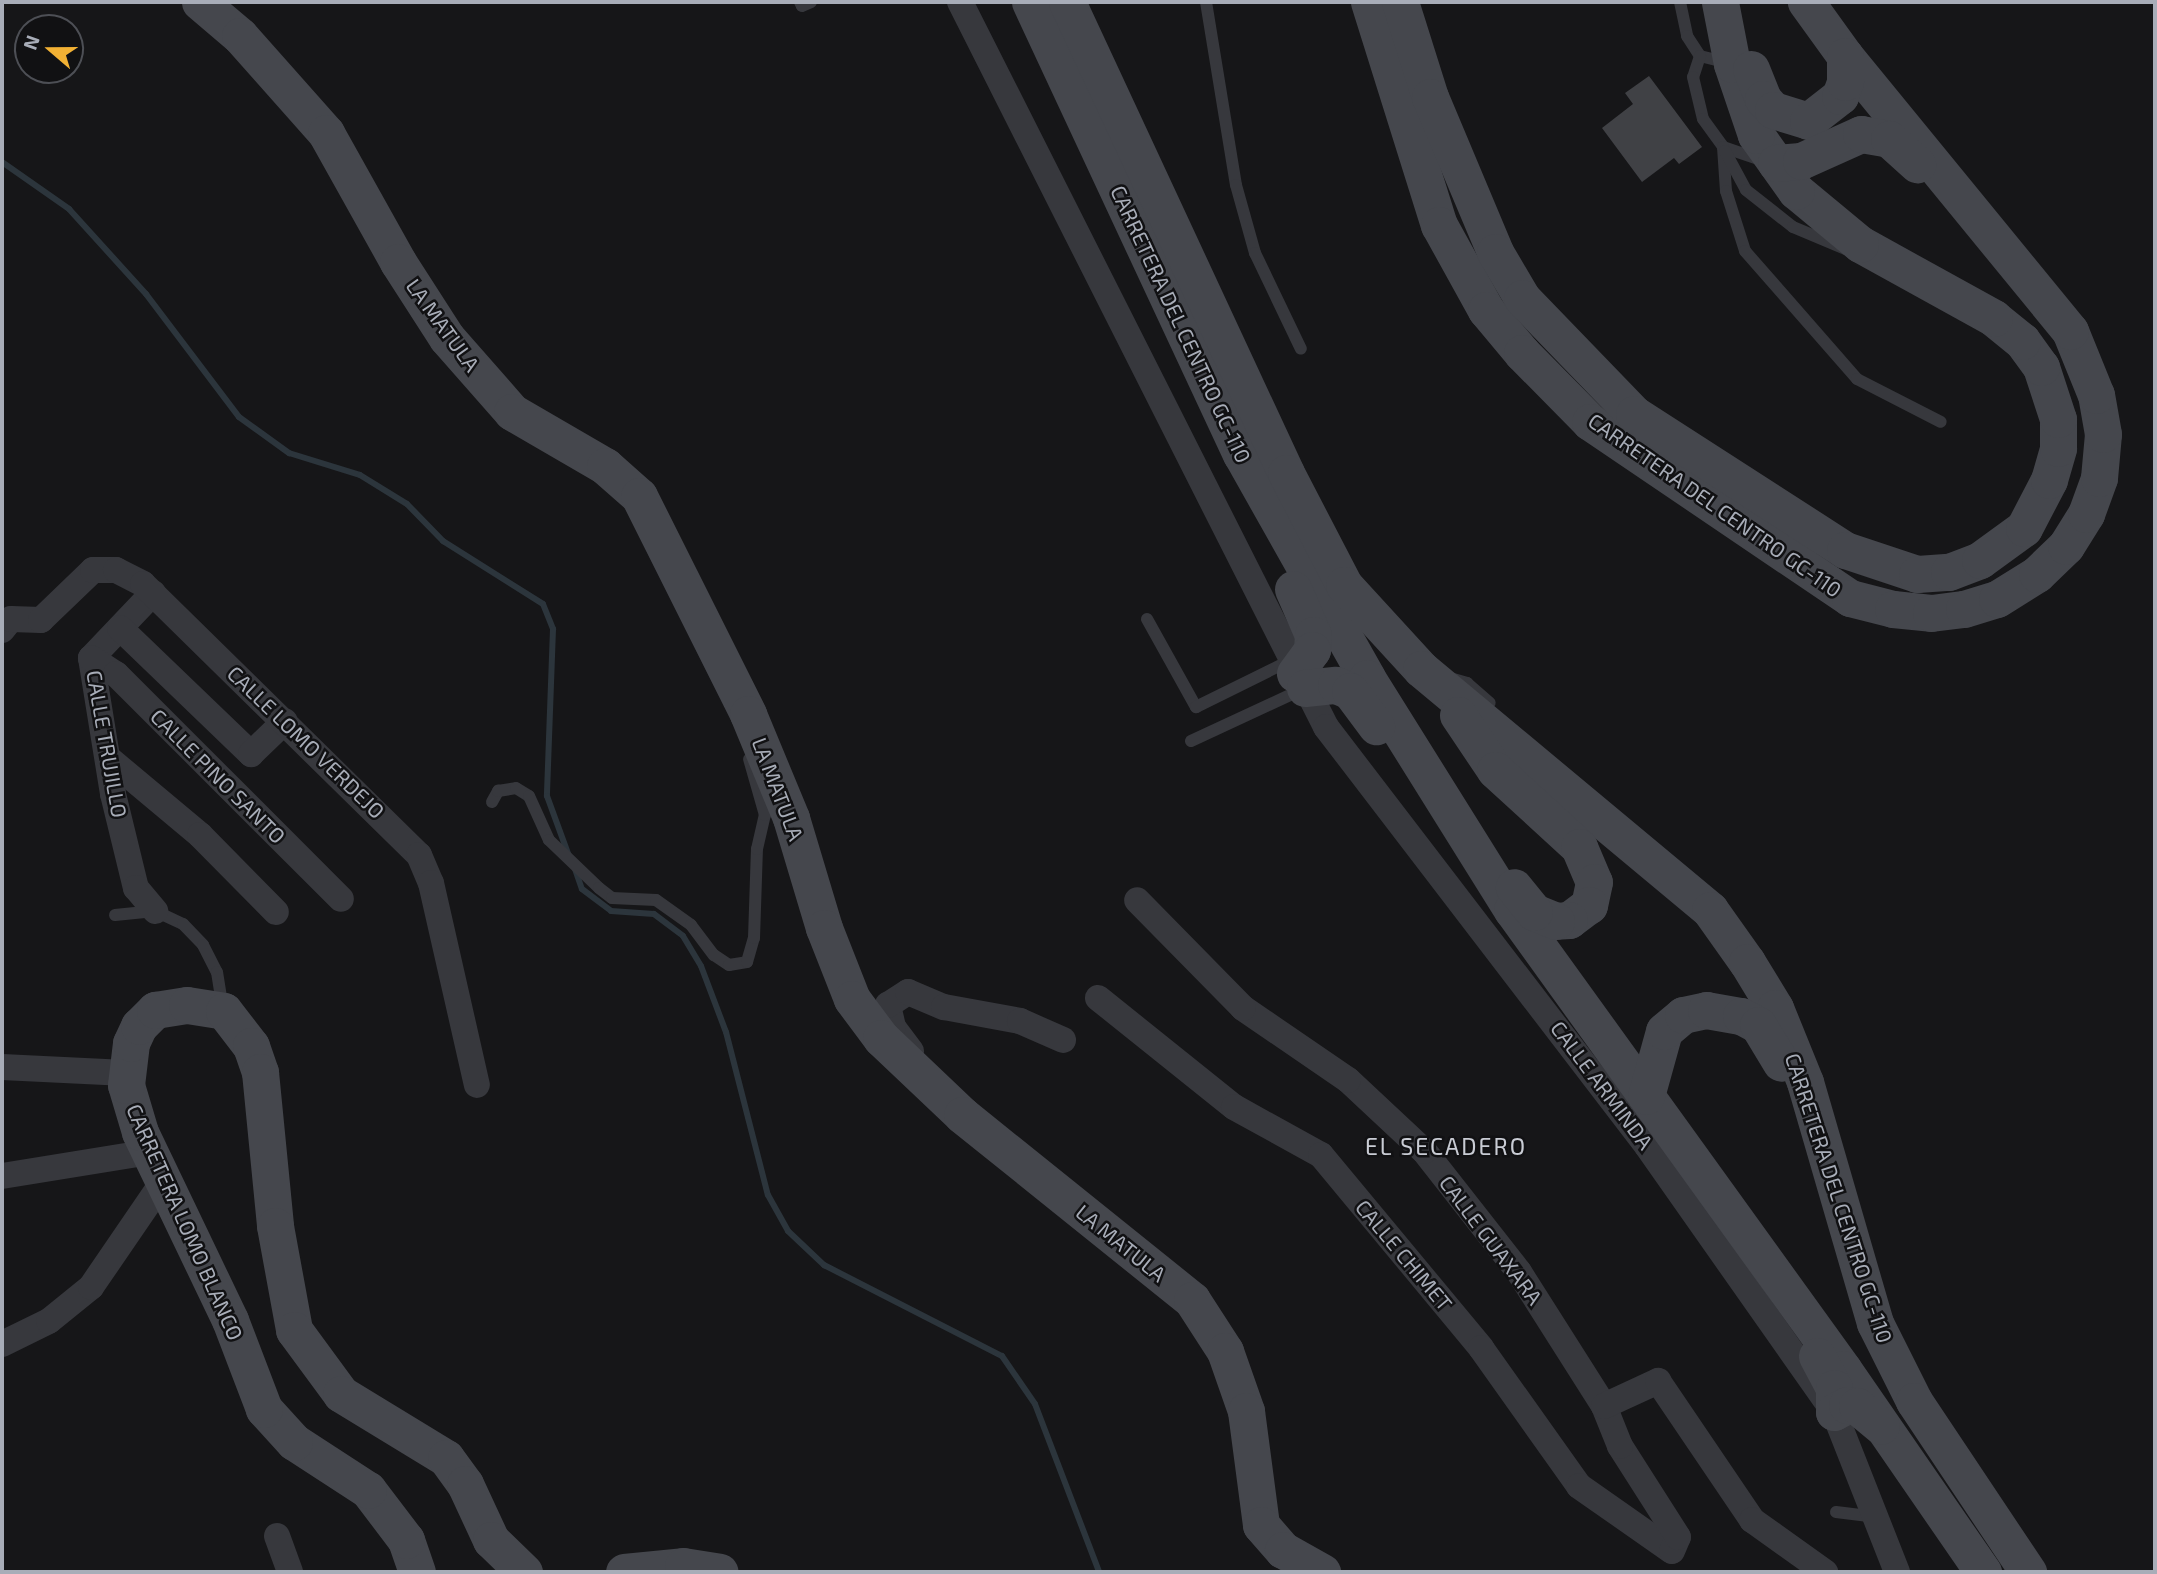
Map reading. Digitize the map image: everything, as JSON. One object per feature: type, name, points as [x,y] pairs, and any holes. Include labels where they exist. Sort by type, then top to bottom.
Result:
[{"type":"main road","name":"LA MATULA","points":[[200,2],[240,36],[326,133],[398,262],[447,338],[512,412],[605,466],[639,496],[748,714],[791,818],[824,928],[852,999],[881,1038],[962,1115],[1192,1300],[1226,1351],[1246,1411],[1261,1525],[1283,1550],[1322,1572]]},
{"type":"main road","name":"CARRETERA DEL CENTRO GC-110","points":[[1030,2],[1271,511],[1426,775],[1511,910],[1689,1158]]},
{"type":"main road","name":"CARRETERA DEL CENTRO GC-110","points":[[1067,2],[1286,473],[1344,585],[1428,676],[1710,910],[1775,1008],[1805,1082],[1871,1310],[1893,1361],[1914,1401],[2028,1572]]},
{"type":"main road","name":"CARRETERA DEL CENTRO GC-110","points":[[1369,2],[1439,225],[1486,310],[1522,353],[1601,429],[1850,598],[1893,609],[1931,613],[1964,609],[1997,599],[2037,574],[2066,546],[2086,514],[2099,478],[2103,434],[2086,363],[2070,331],[1844,56],[1806,2]]},
{"type":"main road","name":"CARRETERA DEL CENTRO GC-110","points":[[1400,2],[1430,97],[1495,252],[1522,298],[1634,414],[1845,550],[1917,573],[1949,572],[1980,560],[2024,528],[2049,480],[2058,448],[2058,419],[2041,367],[2022,341],[1951,292],[1897,265],[1824,215],[1796,191],[1756,135],[1729,67],[1720,2]]},
{"type":"main road","points":[[1730,2],[1729,67],[1773,110],[1808,121],[1840,96],[1845,82],[1844,56]]},
{"type":"main road","points":[[1776,163],[1801,161],[1861,134],[1889,139],[1969,206]]},
{"type":"main road","points":[[1824,215],[1819,181],[1833,145]]},
{"type":"main road","points":[[1271,511],[1279,558],[1313,635],[1312,650],[1296,674],[1350,691],[1373,722],[1426,775],[1534,912],[1556,921],[1569,920],[1589,905],[1592,867],[1579,847],[1495,770],[1428,676]]},
{"type":"main road","name":"CARRETERA LOMO BLANCO","points":[[224,1011],[187,1004],[155,1010],[139,1026],[126,1073],[126,1085],[156,1167],[230,1320],[264,1409],[295,1442],[368,1490],[406,1540],[417,1572]]},
{"type":"main road","points":[[1646,1096],[1664,1031],[1683,1015],[1706,1010],[1731,1013],[1758,1025],[1822,1146]]},
{"type":"main road","points":[[224,1011],[251,1046],[260,1072],[275,1226],[295,1329],[341,1394],[446,1458],[465,1484],[491,1540],[524,1572]]},
{"type":"main road","points":[[1689,1158],[1776,1300],[1825,1367],[1834,1388],[1834,1412],[1847,1405],[1857,1406],[1885,1430]]},
{"type":"main road","points":[[1689,1158],[1885,1430],[1983,1572]]},
{"type":"main road","points":[[624,1572],[683,1566],[720,1572]]},
{"type":"street","name":"CALLE ARMINDA","points":[[960,2],[1296,674],[1326,727],[1373,792],[1536,996],[1639,1135],[1834,1412],[1897,1572]]},
{"type":"street","name":"CALLE LOMO VERDEJO","points":[[2,631],[11,619],[41,620],[93,570],[117,570],[153,593],[419,855],[431,883],[477,1085]]},
{"type":"street","name":"CALLE TRUJILLO","points":[[153,593],[91,658],[108,758],[136,888],[155,911]]},
{"type":"street","points":[[120,628],[251,754],[285,721]]},
{"type":"street","name":"CALLE PINO SANTO","points":[[91,658],[116,674],[341,899]]},
{"type":"street","points":[[108,758],[200,835],[276,912]]},
{"type":"street","name":"CALLE GUAXARA","points":[[1137,900],[1243,1008],[1348,1080],[1424,1151],[1519,1272],[1604,1405],[1620,1446],[1678,1537],[1672,1551]]},
{"type":"street","points":[[962,1115],[892,1027],[888,1005],[908,992],[944,1007],[1020,1021],[1063,1040]]},
{"type":"street","name":"CALLE CHIMET","points":[[1098,998],[1234,1107],[1321,1155],[1481,1348],[1579,1486],[1672,1551]]},
{"type":"street","points":[[2,1067],[126,1073]]},
{"type":"street","points":[[2,1176],[156,1167]]},
{"type":"street","points":[[2,1344],[49,1321],[91,1287],[156,1167]]},
{"type":"street","points":[[1604,1405],[1658,1381],[1752,1520],[1825,1572]]},
{"type":"street","points":[[277,1536],[290,1572]]},
{"type":"lane","points":[[800,2],[802,6],[811,2]]},
{"type":"lane","points":[[1206,2],[1236,184],[1255,253],[1301,349]]},
{"type":"lane","points":[[1680,2],[1687,36],[1729,67]]},
{"type":"lane","points":[[1729,67],[1693,77],[1703,119],[1724,148],[1746,190],[1793,227],[1834,246],[1897,265]]},
{"type":"lane","points":[[1724,148],[1776,163]]},
{"type":"lane","points":[[1724,148],[1726,191],[1745,251],[1857,379],[1941,422]]},
{"type":"lane","points":[[1147,619],[1196,707],[1296,674]]},
{"type":"lane","points":[[1191,741],[1296,674]]},
{"type":"lane","points":[[1428,676],[1467,683],[1508,722],[1532,763]]},
{"type":"lane","points":[[492,802],[498,791],[516,788],[529,796],[549,840],[612,898],[656,900],[691,925],[714,955],[729,965],[747,961],[754,938],[757,849],[765,815],[746,748],[748,714]]},
{"type":"lane","points":[[115,915],[155,911]]},
{"type":"lane","name":"CALLE TRUJILLO","points":[[155,911],[183,923],[202,945],[217,972],[224,1011]]},
{"type":"lane","points":[[1836,1512],[1875,1517]]},
{"type":"building","points":[[1649,76],[1702,147],[1679,164],[1674,158],[1642,182],[1602,128],[1633,104],[1625,93]]},
{"type":"waterway","points":[[2,162],[69,209],[146,294],[239,417],[289,453],[360,475],[407,504],[443,541],[543,604],[553,629],[547,796],[569,856]]},
{"type":"waterway","points":[[575,869],[582,889],[611,911],[654,914],[683,936],[701,966],[726,1032],[768,1195],[788,1231],[824,1265],[1002,1356],[1035,1404],[1099,1572]]},
{"type":"district","name":"EL SECADERO","points":[[1446,1146]]}]
